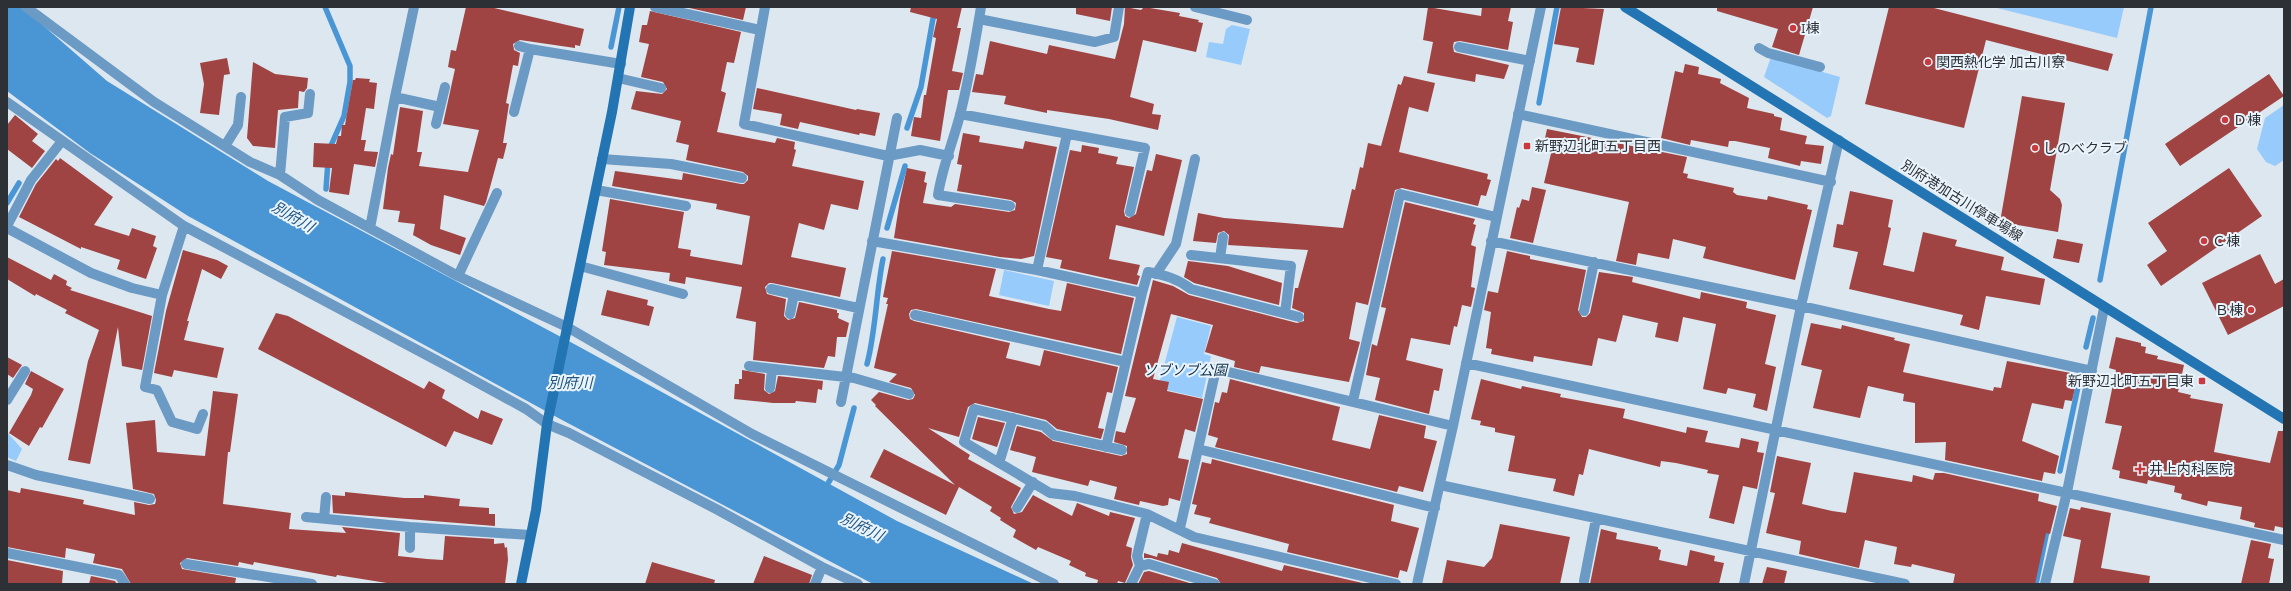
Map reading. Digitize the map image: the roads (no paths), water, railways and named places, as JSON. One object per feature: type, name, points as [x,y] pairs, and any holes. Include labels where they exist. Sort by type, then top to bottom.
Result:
[{"type":"main road","points":[[521,584],[536,510],[546,424],[596,190],[621,64],[630,7]]},
{"type":"main road","name":"別府港加古川停車場線","points":[[1625,7],[1839,140],[2104,308],[2284,419]]},
{"type":"street","points":[[26,7],[154,102],[250,162],[280,175],[318,200],[458,276],[567,327],[752,434],[1054,584]]},
{"type":"street","points":[[370,228],[414,7]]},
{"type":"street","points":[[655,7],[760,30]]},
{"type":"street","points":[[765,7],[744,124],[892,155],[920,150],[949,156]]},
{"type":"street","points":[[981,7],[960,114],[949,156],[942,169],[938,195],[1010,206]]},
{"type":"street","points":[[979,19],[1095,42],[1114,37],[1119,7]]},
{"type":"street","points":[[1194,7],[1247,20]]},
{"type":"street","points":[[1417,584],[1453,426],[1496,217],[1542,7]]},
{"type":"street","points":[[519,46],[621,64]]},
{"type":"street","points":[[1460,47],[1530,61]]},
{"type":"street","points":[[1759,48],[1768,53],[1820,67]]},
{"type":"street","points":[[514,112],[530,49]]},
{"type":"street","points":[[618,78],[661,88]]},
{"type":"street","points":[[436,124],[445,87]]},
{"type":"street","points":[[280,175],[286,117],[308,113],[310,94]]},
{"type":"street","points":[[225,146],[238,125],[241,96]]},
{"type":"street","points":[[395,97],[440,107]]},
{"type":"street","points":[[7,102],[184,226],[458,371],[526,409],[546,424],[569,433],[718,510],[822,567],[858,584]]},
{"type":"street","points":[[960,114],[1145,148],[1130,212]]},
{"type":"street","points":[[1518,114],[1830,182]]},
{"type":"street","points":[[841,402],[850,378],[858,308],[892,155],[896,118]]},
{"type":"street","points":[[1037,270],[1067,134]]},
{"type":"street","points":[[62,140],[31,180],[7,227],[91,273],[132,288],[162,295]]},
{"type":"street","points":[[1744,584],[1777,431],[1801,306],[1839,140]]},
{"type":"street","points":[[602,159],[671,164],[742,178]]},
{"type":"street","points":[[1156,274],[1176,244],[1195,159]]},
{"type":"street","points":[[596,190],[686,206]]},
{"type":"street","points":[[458,276],[497,193]]},
{"type":"street","points":[[1353,401],[1400,194],[1496,217]]},
{"type":"street","points":[[184,226],[162,295],[145,387],[157,390],[172,422],[197,429],[203,414]]},
{"type":"street","points":[[1220,258],[1223,237]]},
{"type":"street","points":[[872,241],[1037,270],[1142,293]]},
{"type":"street","points":[[1491,241],[1801,306],[2092,371]]},
{"type":"street","points":[[1191,255],[1291,266],[1285,313]]},
{"type":"street","points":[[1584,311],[1594,262]]},
{"type":"street","points":[[580,266],[684,294]]},
{"type":"street","points":[[1106,447],[1148,272],[1179,279],[1191,289],[1299,317]]},
{"type":"street","points":[[771,289],[858,308]]},
{"type":"street","points":[[790,314],[794,294]]},
{"type":"street","points":[[2045,584],[2067,492],[2104,308]]},
{"type":"street","points":[[915,315],[1126,362]]},
{"type":"street","points":[[1466,363],[2284,540]]},
{"type":"street","points":[[749,366],[850,378],[909,394]]},
{"type":"street","points":[[770,388],[772,369]]},
{"type":"street","points":[[1180,528],[1216,369],[1453,426]]},
{"type":"street","points":[[7,400],[10,387],[25,371]]},
{"type":"street","points":[[1122,450],[1054,435],[1044,426],[974,409],[964,442],[1050,493],[1075,496],[1147,514],[1180,528],[1194,537],[1396,584]]},
{"type":"street","points":[[999,463],[1013,418]]},
{"type":"street","points":[[1198,449],[1435,508]]},
{"type":"street","points":[[7,465],[36,475],[150,499]]},
{"type":"street","points":[[1017,508],[1033,482]]},
{"type":"street","points":[[1440,485],[1889,582],[1905,584]]},
{"type":"street","points":[[324,519],[326,497]]},
{"type":"street","points":[[1131,584],[1140,566],[1137,556],[1147,514]]},
{"type":"street","points":[[306,517],[410,527],[530,535]]},
{"type":"street","points":[[1584,581],[1596,519]]},
{"type":"street","points":[[410,527],[410,548]]},
{"type":"street","points":[[7,553],[120,575],[125,584]]},
{"type":"street","points":[[186,564],[312,584]]},
{"type":"street","points":[[1140,566],[1149,564],[1215,584]]},
{"type":"street","points":[[815,584],[822,567]]},
{"type":"water","name":"別府川","points":[[7,7],[22,7],[107,81],[268,181],[576,345],[897,521],[1034,584],[873,584],[562,420],[188,216],[90,153],[7,91]]},
{"type":"waterway","points":[[325,7],[350,66],[350,82],[344,116],[329,150]]},
{"type":"waterway","points":[[611,47],[619,7]]},
{"type":"waterway","points":[[907,128],[921,87],[935,7]]},
{"type":"waterway","points":[[1539,103],[1557,7]]},
{"type":"waterway","points":[[2100,280],[2151,7]]},
{"type":"waterway","points":[[326,189],[328,161]]},
{"type":"waterway","points":[[887,228],[905,166]]},
{"type":"waterway","points":[[7,203],[19,183]]},
{"type":"waterway","points":[[867,364],[883,259]]},
{"type":"waterway","points":[[2086,347],[2093,318]]},
{"type":"waterway","points":[[2060,471],[2078,387]]},
{"type":"waterway","points":[[824,490],[839,465],[854,408]]},
{"type":"waterway","points":[[2036,584],[2048,526]]},
{"type":"place","name":"I棟","points":[[1793,28]]},
{"type":"place","name":"関西熱化学 加古川寮","points":[[1928,62]]},
{"type":"place","name":"Ｄ棟","points":[[2225,120]]},
{"type":"place","name":"新野辺北町五丁目西","points":[[1527,146]]},
{"type":"place","name":"しのべクラブ","points":[[2035,148]]},
{"type":"place","name":"Ｃ棟","points":[[2204,241]]},
{"type":"place","name":"Ｂ棟","points":[[2251,310]]},
{"type":"place","name":"新野辺北町五丁目東","points":[[2202,381]]},
{"type":"place","name":"井上内科医院","points":[[2140,469]]},
{"type":"park label","name":"ソブソブ公園","points":[[1185,370]]}]
